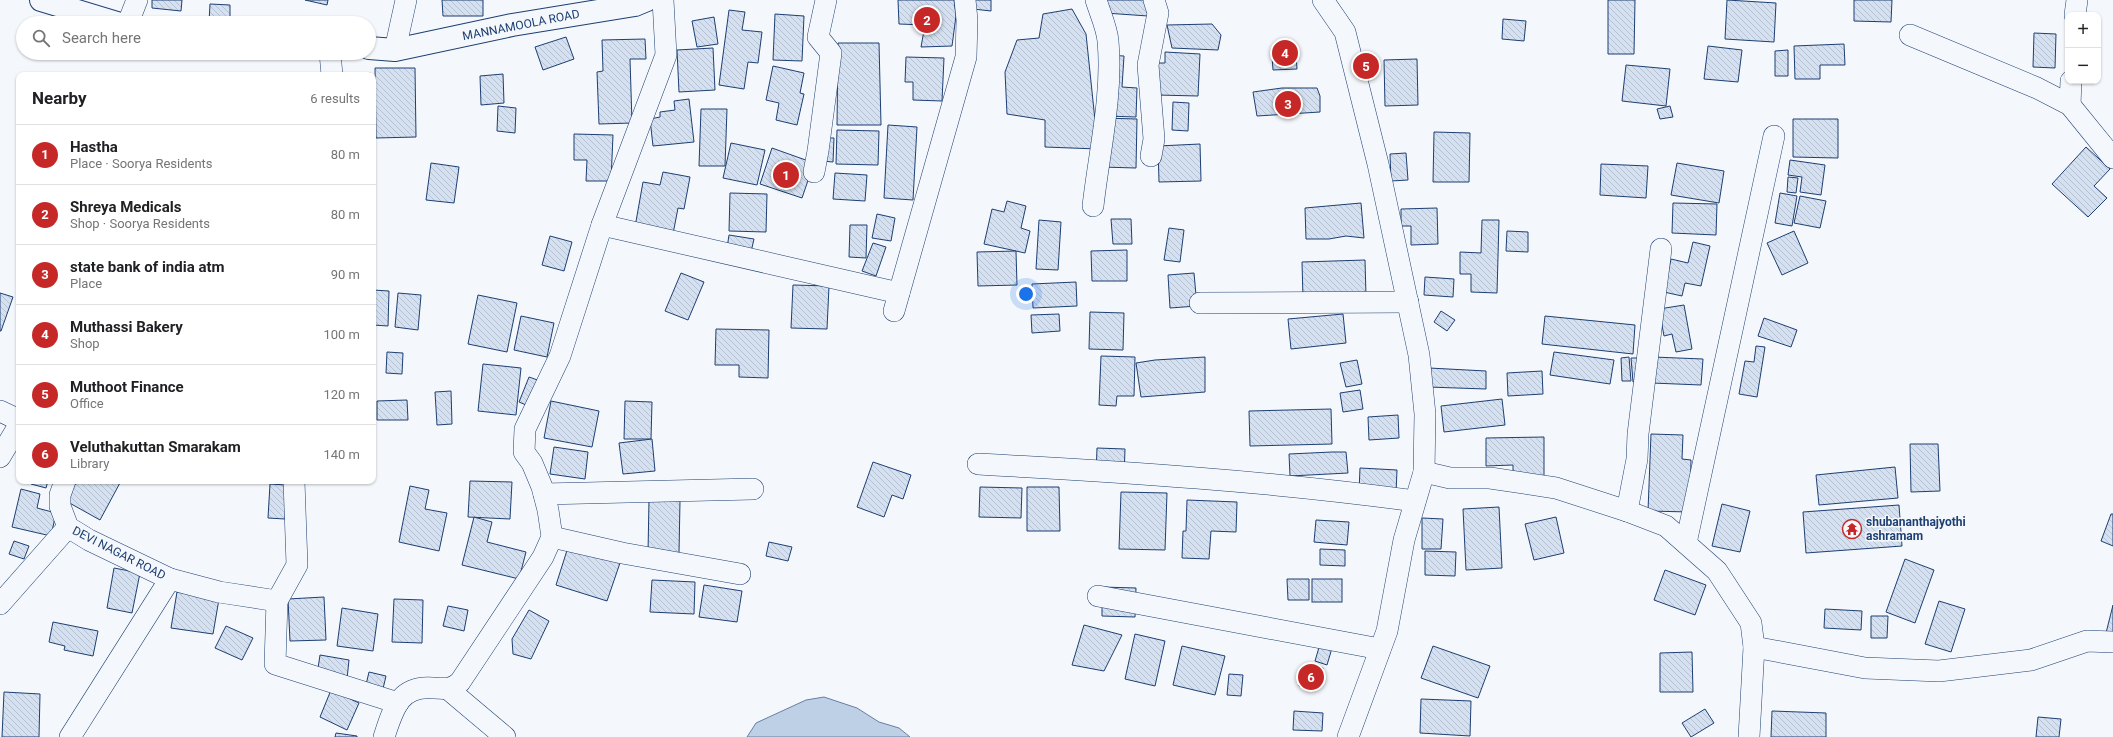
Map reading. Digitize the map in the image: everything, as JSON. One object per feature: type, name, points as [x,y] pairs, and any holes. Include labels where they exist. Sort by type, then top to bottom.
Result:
[{"type":"main road","points":[[41,0],[94,16]]},
{"type":"main road","name":"MANNAMOOLA ROAD","points":[[376,49],[395,50],[512,25],[638,2]]},
{"type":"street","points":[[131,16],[137,0]]},
{"type":"street","points":[[395,50],[406,0]]},
{"type":"street","points":[[384,737],[391,714],[398,702],[406,693],[422,687],[448,689],[452,688],[463,679],[543,557],[552,537],[544,494],[532,463],[524,452],[525,429],[560,356],[602,225],[666,56],[663,0]]},
{"type":"street","points":[[814,172],[831,53],[818,37],[826,0]]},
{"type":"street","points":[[602,225],[896,302],[966,57],[967,20],[965,0]]},
{"type":"street","points":[[1093,206],[1103,136],[1109,71],[1108,40],[1096,0]]},
{"type":"street","points":[[1151,156],[1154,139],[1148,65],[1158,13],[1154,0]]},
{"type":"street","points":[[1323,0],[1345,32],[1378,164],[1408,302],[1423,385],[1424,472],[1414,501],[1404,540],[1387,631],[1348,737]]},
{"type":"street","points":[[2075,12],[2076,0]]},
{"type":"street","points":[[1910,35],[2037,88],[2070,105],[2113,158]]},
{"type":"street","points":[[331,60],[332,72]]},
{"type":"street","points":[[2070,84],[2070,105]]},
{"type":"street","points":[[1686,543],[1774,136]]},
{"type":"street","points":[[1627,511],[1637,459],[1638,434],[1661,249]]},
{"type":"street","points":[[1200,303],[1408,302]]},
{"type":"street","points":[[0,411],[16,419]]},
{"type":"street","points":[[0,457],[16,430]]},
{"type":"street","points":[[978,464],[1069,469],[1330,489],[1414,501]]},
{"type":"street","points":[[1424,472],[1450,478],[1490,478],[1556,488],[1627,511],[1666,526],[1717,571],[1751,624],[1754,647],[1749,737]]},
{"type":"street","name":"DEVI NAGAR ROAD","points":[[64,484],[60,495],[60,506],[68,526],[89,540],[170,579],[219,592],[277,601]]},
{"type":"street","points":[[294,484],[297,565],[277,601],[275,664],[398,702]]},
{"type":"street","points":[[544,494],[753,489]]},
{"type":"street","points":[[0,604],[68,526]]},
{"type":"street","points":[[552,537],[622,553],[740,574]]},
{"type":"street","points":[[70,737],[170,579]]},
{"type":"street","points":[[1098,596],[1380,649]]},
{"type":"street","points":[[1754,647],[1864,668],[1939,671],[2031,660],[2087,641],[2113,642]]},
{"type":"street","points":[[448,689],[505,737]]},
{"type":"water","points":[[824,697],[857,708],[879,722],[899,728],[910,737],[747,737],[756,723],[806,700]]},
{"type":"building","points":[[152,0],[182,0],[181,11],[152,8]]},
{"type":"building","points":[[305,0],[328,0],[327,5]]},
{"type":"building","points":[[442,0],[483,0],[483,16],[443,16]]},
{"type":"building","points":[[898,0],[954,0],[956,16],[952,46],[921,47],[925,25],[899,24]]},
{"type":"building","points":[[971,0],[991,0],[991,11],[973,9]]},
{"type":"building","points":[[1103,0],[1145,0],[1148,16],[1105,13]]},
{"type":"building","points":[[1608,0],[1635,0],[1634,54],[1608,54]]},
{"type":"building","points":[[1727,0],[1776,3],[1774,42],[1725,39]]},
{"type":"building","points":[[1854,0],[1892,0],[1891,22],[1854,21]]},
{"type":"building","points":[[210,4],[230,5],[230,16],[209,16]]},
{"type":"building","points":[[1072,9],[1086,34],[1098,149],[1045,147],[1045,120],[1007,114],[1005,72],[1017,40],[1039,38],[1043,14]]},
{"type":"building","points":[[729,10],[745,12],[742,30],[762,32],[758,63],[748,62],[744,89],[719,85]]},
{"type":"building","points":[[775,14],[804,16],[802,61],[773,60]]},
{"type":"building","points":[[714,17],[718,44],[697,47],[692,21]]},
{"type":"building","points":[[1503,19],[1526,21],[1524,41],[1502,39]]},
{"type":"building","points":[[1212,24],[1221,35],[1218,50],[1172,48],[1167,25]]},
{"type":"building","points":[[2034,33],[2056,34],[2055,68],[2033,67]]},
{"type":"building","points":[[566,37],[574,59],[543,70],[535,47]]},
{"type":"building","points":[[645,39],[646,59],[630,59],[632,123],[599,124],[597,72],[603,71],[602,40]]},
{"type":"building","points":[[838,43],[879,43],[881,125],[837,125]]},
{"type":"building","points":[[1844,44],[1845,65],[1820,65],[1820,79],[1795,79],[1794,46]]},
{"type":"building","points":[[1708,46],[1742,50],[1738,82],[1704,79]]},
{"type":"building","points":[[713,48],[715,90],[679,92],[677,50]]},
{"type":"building","points":[[1788,50],[1788,76],[1775,76],[1775,51]]},
{"type":"building","points":[[1165,52],[1200,54],[1198,96],[1157,95],[1158,63],[1165,63]]},
{"type":"building","points":[[1103,55],[1124,56],[1122,87],[1137,88],[1136,117],[1105,116]]},
{"type":"building","points":[[1296,55],[1297,69],[1273,70],[1272,56]]},
{"type":"building","points":[[906,57],[944,58],[942,101],[913,100],[913,82],[905,82]]},
{"type":"building","points":[[1417,59],[1418,105],[1385,106],[1384,60]]},
{"type":"building","points":[[1626,65],[1670,69],[1666,106],[1622,101]]},
{"type":"building","points":[[773,66],[804,73],[800,93],[804,94],[797,125],[776,120],[779,103],[766,100]]},
{"type":"building","points":[[375,68],[415,68],[416,137],[376,138]]},
{"type":"building","points":[[503,74],[504,103],[481,105],[480,76]]},
{"type":"building","points":[[1282,88],[1317,88],[1320,96],[1320,112],[1257,116],[1253,92]]},
{"type":"building","points":[[689,99],[694,142],[653,146],[650,119],[660,117],[660,112],[675,110],[674,101]]},
{"type":"building","points":[[1173,102],[1189,103],[1188,131],[1172,130]]},
{"type":"building","points":[[498,106],[516,108],[515,133],[497,131]]},
{"type":"building","points":[[1670,106],[1673,117],[1660,119],[1657,109]]},
{"type":"building","points":[[701,109],[727,109],[725,166],[699,166]]},
{"type":"building","points":[[1102,118],[1137,119],[1136,168],[1101,167]]},
{"type":"building","points":[[1793,119],[1838,119],[1838,158],[1793,157]]},
{"type":"building","points":[[888,125],[917,127],[913,200],[884,198]]},
{"type":"building","points":[[837,130],[879,131],[878,165],[836,164]]},
{"type":"building","points":[[1434,132],[1470,133],[1469,182],[1433,182]]},
{"type":"building","points":[[574,134],[613,135],[611,181],[586,181],[587,160],[574,160]]},
{"type":"building","points":[[823,138],[834,138],[833,162],[822,161]]},
{"type":"building","points":[[731,143],[765,150],[757,185],[723,178]]},
{"type":"building","points":[[1200,144],[1201,181],[1159,182],[1158,146]]},
{"type":"building","points":[[2086,147],[2110,169],[2094,186],[2107,198],[2088,217],[2052,184]]},
{"type":"building","points":[[772,148],[814,163],[802,198],[760,184]]},
{"type":"building","points":[[1406,153],[1408,180],[1391,181],[1390,154]]},
{"type":"building","points":[[1790,160],[1825,165],[1821,195],[1800,192],[1802,177],[1788,175]]},
{"type":"building","points":[[431,163],[459,167],[454,203],[426,200]]},
{"type":"building","points":[[1677,163],[1724,171],[1719,203],[1671,195]]},
{"type":"building","points":[[1601,164],[1648,166],[1646,198],[1600,195]]},
{"type":"building","points":[[663,172],[690,177],[684,209],[678,208],[673,234],[635,227],[643,182],[660,185]]},
{"type":"building","points":[[835,173],[867,175],[865,201],[833,199]]},
{"type":"building","points":[[1788,177],[1798,178],[1796,193],[1787,192]]},
{"type":"building","points":[[730,193],[767,194],[766,232],[729,231]]},
{"type":"building","points":[[1780,193],[1797,196],[1792,226],[1775,223]]},
{"type":"building","points":[[1800,196],[1826,201],[1820,228],[1794,223]]},
{"type":"building","points":[[1007,201],[1026,206],[1021,228],[1030,231],[1025,253],[984,244],[992,209],[1004,212]]},
{"type":"building","points":[[1361,203],[1364,238],[1346,236],[1329,239],[1306,239],[1305,208]]},
{"type":"building","points":[[1673,203],[1717,204],[1716,235],[1672,233]]},
{"type":"building","points":[[1437,208],[1438,244],[1411,245],[1411,226],[1401,226],[1401,209]]},
{"type":"building","points":[[877,214],[895,218],[891,241],[872,238]]},
{"type":"building","points":[[1111,219],[1131,219],[1132,244],[1113,244]]},
{"type":"building","points":[[1039,220],[1061,222],[1058,270],[1036,269]]},
{"type":"building","points":[[1482,220],[1499,220],[1497,293],[1471,292],[1471,274],[1460,274],[1460,252],[1481,253]]},
{"type":"building","points":[[850,225],[867,225],[866,258],[849,257]]},
{"type":"building","points":[[1169,228],[1184,230],[1180,262],[1164,260]]},
{"type":"building","points":[[1507,231],[1528,232],[1528,252],[1506,251]]},
{"type":"building","points":[[1794,231],[1808,263],[1782,275],[1767,243]]},
{"type":"building","points":[[729,235],[754,239],[751,252],[727,248]]},
{"type":"building","points":[[550,236],[572,242],[564,271],[542,265]]},
{"type":"building","points":[[1693,242],[1710,246],[1701,286],[1685,283],[1682,296],[1664,292],[1671,259],[1688,263]]},
{"type":"building","points":[[873,243],[886,247],[876,276],[862,271]]},
{"type":"building","points":[[1127,250],[1127,281],[1092,281],[1091,251]]},
{"type":"building","points":[[1016,251],[1017,285],[978,286],[977,252]]},
{"type":"building","points":[[1365,260],[1366,296],[1303,298],[1302,262]]},
{"type":"building","points":[[681,273],[704,282],[688,320],[665,311]]},
{"type":"building","points":[[1194,273],[1197,306],[1170,308],[1168,275]]},
{"type":"building","points":[[1425,277],[1454,279],[1453,297],[1424,295]]},
{"type":"building","points":[[1076,282],[1077,306],[1033,308],[1032,284]]},
{"type":"building","points":[[793,285],[829,286],[827,329],[791,328]]},
{"type":"building","points":[[376,290],[389,291],[388,326],[376,325]]},
{"type":"building","points":[[0,293],[13,297],[1,331],[0,331]]},
{"type":"building","points":[[398,293],[421,295],[418,330],[395,327]]},
{"type":"building","points":[[478,295],[517,303],[507,352],[468,344]]},
{"type":"building","points":[[1684,305],[1692,349],[1676,352],[1672,334],[1664,336],[1659,309]]},
{"type":"building","points":[[1441,311],[1455,320],[1447,331],[1434,322]]},
{"type":"building","points":[[1090,312],[1124,313],[1123,350],[1089,349]]},
{"type":"building","points":[[1059,314],[1060,331],[1032,333],[1031,315]]},
{"type":"building","points":[[1343,314],[1346,343],[1291,349],[1288,319]]},
{"type":"building","points":[[521,316],[554,323],[547,357],[514,350]]},
{"type":"building","points":[[1545,316],[1635,325],[1633,354],[1542,344]]},
{"type":"building","points":[[1764,318],[1797,330],[1791,347],[1758,336]]},
{"type":"building","points":[[716,329],[769,330],[768,378],[739,377],[739,365],[715,365]]},
{"type":"building","points":[[1756,346],[1765,347],[1757,397],[1739,394],[1745,361],[1754,362]]},
{"type":"building","points":[[387,352],[403,353],[402,374],[386,373]]},
{"type":"building","points":[[1554,352],[1614,360],[1610,384],[1550,375]]},
{"type":"building","points":[[1101,356],[1135,357],[1134,396],[1117,396],[1116,406],[1099,405]]},
{"type":"building","points":[[1205,357],[1205,392],[1141,397],[1136,363],[1155,360]]},
{"type":"building","points":[[1629,357],[1631,381],[1622,381],[1621,358]]},
{"type":"building","points":[[1653,357],[1703,359],[1701,385],[1652,383]]},
{"type":"building","points":[[1631,358],[1640,358],[1641,381],[1633,382]]},
{"type":"building","points":[[1357,360],[1362,384],[1346,387],[1340,363]]},
{"type":"building","points":[[483,364],[521,368],[516,415],[478,411]]},
{"type":"building","points":[[1429,368],[1486,371],[1486,389],[1428,387]]},
{"type":"building","points":[[1542,371],[1543,394],[1508,396],[1507,373]]},
{"type":"building","points":[[529,377],[543,382],[533,408],[519,402]]},
{"type":"building","points":[[1360,390],[1363,409],[1343,412],[1340,393]]},
{"type":"building","points":[[451,391],[452,424],[437,425],[435,392]]},
{"type":"building","points":[[1502,399],[1505,425],[1444,432],[1441,406]]},
{"type":"building","points":[[407,400],[408,420],[377,420],[377,401]]},
{"type":"building","points":[[551,401],[599,411],[592,447],[544,438]]},
{"type":"building","points":[[625,401],[652,402],[651,439],[624,439]]},
{"type":"building","points":[[1331,409],[1332,444],[1250,446],[1249,411]]},
{"type":"building","points":[[1398,415],[1399,438],[1369,440],[1368,417]]},
{"type":"building","points":[[1651,434],[1683,435],[1682,459],[1691,460],[1690,512],[1648,511]]},
{"type":"building","points":[[1544,437],[1544,476],[1513,477],[1513,465],[1486,466],[1486,438]]},
{"type":"building","points":[[652,439],[655,471],[623,474],[619,443]]},
{"type":"building","points":[[1910,444],[1938,444],[1940,491],[1911,492]]},
{"type":"building","points":[[554,447],[588,452],[585,479],[550,474]]},
{"type":"building","points":[[1097,448],[1125,449],[1124,477],[1096,476]]},
{"type":"building","points":[[1346,452],[1348,473],[1290,476],[1289,454]]},
{"type":"building","points":[[873,462],[911,475],[903,499],[892,495],[884,517],[857,507]]},
{"type":"building","points":[[1895,467],[1898,498],[1819,505],[1816,475]]},
{"type":"building","points":[[1360,468],[1397,470],[1396,493],[1359,492]]},
{"type":"building","points":[[470,481],[512,482],[510,519],[468,517]]},
{"type":"building","points":[[31,484],[47,484],[46,488]]},
{"type":"building","points":[[75,484],[119,484],[100,520],[66,501]]},
{"type":"building","points":[[270,484],[286,485],[285,519],[268,518]]},
{"type":"building","points":[[410,486],[429,490],[425,509],[447,513],[439,551],[399,542]]},
{"type":"building","points":[[980,487],[1022,488],[1021,518],[979,517]]},
{"type":"building","points":[[1027,487],[1059,487],[1060,531],[1027,531]]},
{"type":"building","points":[[21,489],[40,494],[37,508],[56,513],[51,536],[12,527]]},
{"type":"building","points":[[1121,492],[1167,493],[1165,550],[1119,549]]},
{"type":"building","points":[[649,500],[680,501],[679,553],[648,553]]},
{"type":"building","points":[[1187,500],[1237,502],[1236,532],[1211,531],[1209,559],[1182,558],[1183,531],[1186,531]]},
{"type":"building","points":[[1722,504],[1750,511],[1740,552],[1712,546]]},
{"type":"building","name":"shubananthajyothi ashramam","points":[[1899,505],[1902,546],[1806,553],[1803,512]]},
{"type":"building","points":[[1499,507],[1502,568],[1466,570],[1463,509]]},
{"type":"building","points":[[2111,514],[2113,514],[2113,546],[2101,541]]},
{"type":"building","points":[[474,517],[492,522],[487,542],[526,552],[519,579],[462,565]]},
{"type":"building","points":[[1556,517],[1564,553],[1534,560],[1525,524]]},
{"type":"building","points":[[1422,518],[1443,519],[1441,549],[1422,549]]},
{"type":"building","points":[[1316,520],[1349,522],[1347,545],[1314,542]]},
{"type":"building","points":[[14,541],[29,546],[24,559],[9,554]]},
{"type":"building","points":[[769,542],[792,547],[788,561],[766,556]]},
{"type":"building","points":[[569,544],[621,560],[607,601],[556,585]]},
{"type":"building","points":[[1320,549],[1345,550],[1345,566],[1320,565]]},
{"type":"building","points":[[1425,551],[1456,552],[1455,576],[1425,575]]},
{"type":"building","points":[[1905,559],[1934,570],[1915,623],[1886,612]]},
{"type":"building","points":[[114,568],[140,573],[132,613],[107,608]]},
{"type":"building","points":[[1665,570],[1706,585],[1695,615],[1654,600]]},
{"type":"building","points":[[1287,579],[1309,579],[1309,600],[1288,600]]},
{"type":"building","points":[[1312,579],[1342,579],[1342,602],[1312,602]]},
{"type":"building","points":[[652,580],[695,582],[694,614],[650,612]]},
{"type":"building","points":[[704,585],[742,591],[737,622],[699,617]]},
{"type":"building","points":[[1102,587],[1136,588],[1135,617],[1102,616]]},
{"type":"building","points":[[177,592],[219,599],[213,634],[171,628]]},
{"type":"building","points":[[324,597],[326,640],[290,641],[288,599]]},
{"type":"building","points":[[394,599],[423,600],[422,643],[392,642]]},
{"type":"building","points":[[1939,601],[1965,609],[1951,652],[1925,644]]},
{"type":"building","points":[[2113,605],[2113,635],[2106,633]]},
{"type":"building","points":[[448,606],[468,610],[464,631],[443,626]]},
{"type":"building","points":[[342,608],[378,614],[373,651],[337,646]]},
{"type":"building","points":[[1825,609],[1862,611],[1861,630],[1824,628]]},
{"type":"building","points":[[529,610],[549,621],[531,659],[513,654],[512,639]]},
{"type":"building","points":[[1871,616],[1888,616],[1887,638],[1871,638]]},
{"type":"building","points":[[53,622],[98,631],[93,656],[64,650],[65,646],[49,642]]},
{"type":"building","points":[[1084,625],[1122,635],[1104,671],[1072,665]]},
{"type":"building","points":[[226,626],[253,638],[242,660],[215,648]]},
{"type":"building","points":[[1135,634],[1165,641],[1155,686],[1125,679]]},
{"type":"building","points":[[1320,644],[1332,648],[1327,665],[1315,661]]},
{"type":"building","points":[[1182,646],[1225,656],[1215,695],[1173,685]]},
{"type":"building","points":[[1433,646],[1490,666],[1478,698],[1421,678]]},
{"type":"building","points":[[1692,652],[1693,692],[1660,692],[1660,653]]},
{"type":"building","points":[[320,655],[349,660],[347,679],[317,675]]},
{"type":"building","points":[[1301,667],[1323,668],[1321,687],[1299,686]]},
{"type":"building","points":[[369,672],[386,676],[382,693],[365,689]]},
{"type":"building","points":[[1229,674],[1243,675],[1241,696],[1227,695]]},
{"type":"building","points":[[331,690],[359,703],[347,730],[320,717]]},
{"type":"building","points":[[4,692],[40,694],[39,737],[2,737]]},
{"type":"building","points":[[1421,699],[1471,701],[1470,736],[1420,733]]},
{"type":"building","points":[[1705,709],[1714,723],[1691,737],[1682,723]]},
{"type":"building","points":[[1294,711],[1323,713],[1322,731],[1293,730]]},
{"type":"building","points":[[1772,711],[1826,713],[1826,737],[1771,737]]},
{"type":"building","points":[[2038,717],[2061,719],[2059,737],[2036,737]]},
{"type":"building","points":[[336,733],[357,736],[357,737],[335,737]]},
{"type":"place","name":"Shreya Medicals","points":[[927,20]]},
{"type":"place","name":"Muthassi Bakery","points":[[1285,53]]},
{"type":"place","name":"Muthoot Finance","points":[[1366,66]]},
{"type":"place","name":"state bank of india atm","points":[[1288,104]]},
{"type":"place","name":"Hastha","points":[[786,175]]},
{"type":"place","name":"shubananthajyothi ashramam","points":[[1852,529]]},
{"type":"place","name":"Veluthakuttan Smarakam","points":[[1311,677]]}]
